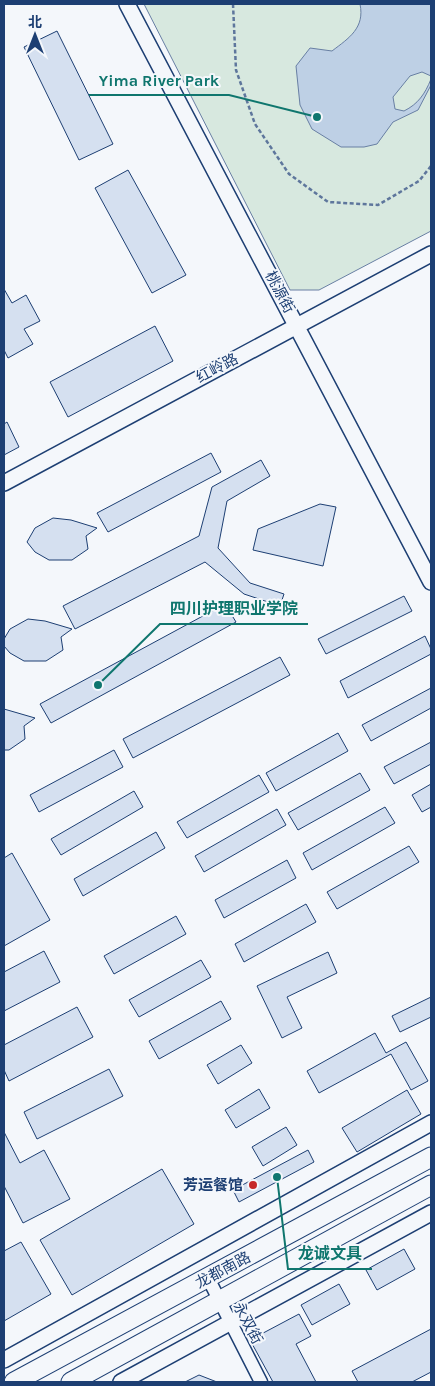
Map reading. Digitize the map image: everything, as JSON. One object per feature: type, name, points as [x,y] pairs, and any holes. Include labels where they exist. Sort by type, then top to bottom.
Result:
[{"type":"main road","name":"龙都南路","points":[[14,1382],[431,1157]]},
{"type":"main road","name":"龙都南路","points":[[71,1382],[431,1185]]},
{"type":"street","name":"桃源街","points":[[127,4],[297,324],[431,582]]},
{"type":"street","name":"红岭路","points":[[4,484],[297,324],[431,254]]},
{"type":"street","points":[[4,1360],[431,1123]]},
{"type":"street","points":[[122,1382],[431,1213]]},
{"type":"street","name":"永双街","points":[[208,1278],[218,1301],[261,1382]]},
{"type":"path","points":[[233,4],[236,70],[255,124],[289,174],[328,202],[378,205],[419,180],[431,166]]},
{"type":"shaded area","points":[[144,4],[431,4],[431,231],[319,290],[290,290]]},
{"type":"water","points":[[360,4],[431,4],[431,76],[422,72],[410,76],[393,97],[395,109],[404,111],[409,108],[420,98],[431,79],[431,85],[418,110],[393,122],[377,144],[364,147],[341,147],[312,129],[300,105],[296,66],[310,48],[332,51],[350,37],[360,20]]},
{"type":"building","points":[[57,31],[113,144],[79,160],[24,47]]},
{"type":"building","points":[[128,170],[186,275],[152,293],[95,188]]},
{"type":"building","points":[[4,289],[12,303],[26,295],[40,321],[24,329],[33,344],[8,358],[4,350]]},
{"type":"building","points":[[155,326],[173,361],[68,417],[50,382]]},
{"type":"building","points":[[7,422],[19,447],[4,455],[4,424]]},
{"type":"building","points":[[211,453],[221,472],[108,532],[97,513]]},
{"type":"building","points":[[261,460],[270,476],[227,501],[218,548],[250,583],[284,594],[280,606],[244,594],[205,562],[75,629],[63,606],[199,536],[212,487]]},
{"type":"building","points":[[320,504],[336,507],[323,566],[253,550],[258,529]]},
{"type":"building","points":[[53,518],[71,520],[97,528],[86,536],[88,549],[72,560],[49,560],[35,552],[27,542],[35,528]]},
{"type":"building","points":[[404,596],[412,611],[326,654],[318,639]]},
{"type":"building","points":[[225,604],[236,622],[51,723],[40,704]]},
{"type":"building","points":[[28,619],[45,621],[72,629],[61,637],[63,650],[46,661],[24,661],[10,653],[4,646],[4,639],[10,629]]},
{"type":"building","points":[[425,636],[431,649],[431,654],[348,698],[340,681]]},
{"type":"building","points":[[280,657],[290,675],[133,758],[123,739]]},
{"type":"building","points":[[431,688],[431,708],[371,741],[362,725]]},
{"type":"building","points":[[4,709],[35,718],[24,726],[25,739],[9,750],[4,750]]},
{"type":"building","points":[[338,733],[348,751],[276,791],[266,773]]},
{"type":"building","points":[[431,742],[431,764],[394,784],[384,767]]},
{"type":"building","points":[[114,750],[123,767],[39,812],[30,795]]},
{"type":"building","points":[[360,773],[370,790],[298,830],[288,813]]},
{"type":"building","points":[[259,775],[269,792],[187,838],[177,822]]},
{"type":"building","points":[[431,784],[431,807],[422,812],[412,795]]},
{"type":"building","points":[[134,791],[143,807],[61,855],[51,839]]},
{"type":"building","points":[[385,807],[395,823],[312,870],[303,853]]},
{"type":"building","points":[[277,809],[286,825],[204,872],[195,856]]},
{"type":"building","points":[[156,832],[165,848],[83,896],[74,879]]},
{"type":"building","points":[[409,846],[419,862],[337,909],[327,892]]},
{"type":"building","points":[[12,853],[50,920],[4,946],[4,858]]},
{"type":"building","points":[[287,860],[296,878],[224,918],[215,900]]},
{"type":"building","points":[[306,904],[316,922],[244,962],[235,944]]},
{"type":"building","points":[[176,916],[186,934],[114,974],[104,956]]},
{"type":"building","points":[[44,951],[60,982],[4,1011],[4,972]]},
{"type":"building","points":[[328,952],[337,973],[287,997],[302,1028],[282,1038],[257,986]]},
{"type":"building","points":[[201,960],[211,977],[139,1017],[129,1000]]},
{"type":"building","points":[[431,997],[431,1017],[400,1032],[392,1016]]},
{"type":"building","points":[[221,1001],[231,1019],[159,1059],[149,1041]]},
{"type":"building","points":[[77,1007],[93,1037],[9,1081],[4,1070],[4,1045]]},
{"type":"building","points":[[375,1033],[386,1053],[406,1042],[428,1081],[411,1090],[391,1054],[319,1093],[307,1071]]},
{"type":"building","points":[[241,1045],[252,1063],[218,1084],[207,1065]]},
{"type":"building","points":[[109,1069],[123,1096],[37,1139],[24,1112]]},
{"type":"building","points":[[259,1089],[270,1108],[236,1128],[225,1110]]},
{"type":"building","points":[[407,1090],[421,1114],[357,1152],[342,1128]]},
{"type":"building","points":[[286,1127],[297,1145],[263,1166],[252,1147]]},
{"type":"building","points":[[4,1132],[20,1163],[44,1150],[70,1199],[23,1223],[4,1186]]},
{"type":"building","points":[[308,1150],[314,1162],[239,1202],[233,1190]]},
{"type":"building","points":[[162,1169],[194,1224],[72,1295],[40,1240]]},
{"type":"building","points":[[21,1242],[51,1294],[4,1321],[4,1251]]},
{"type":"building","points":[[404,1249],[415,1269],[377,1290],[366,1270]]},
{"type":"building","points":[[339,1284],[350,1304],[312,1325],[301,1305]]},
{"type":"building","points":[[299,1314],[311,1336],[296,1344],[316,1382],[273,1382],[250,1340]]},
{"type":"building","points":[[431,1329],[431,1372],[412,1382],[358,1382],[352,1371]]},
{"type":"building","points":[[199,1375],[217,1382],[185,1382]]},
{"type":"place","name":"Yima River Park","points":[[317,117]]},
{"type":"place","name":"四川护理职业学院","points":[[98,685]]},
{"type":"place","name":"龙诚文具","points":[[277,1177]]},
{"type":"place","name":"芳运餐馆","points":[[253,1185]]}]
